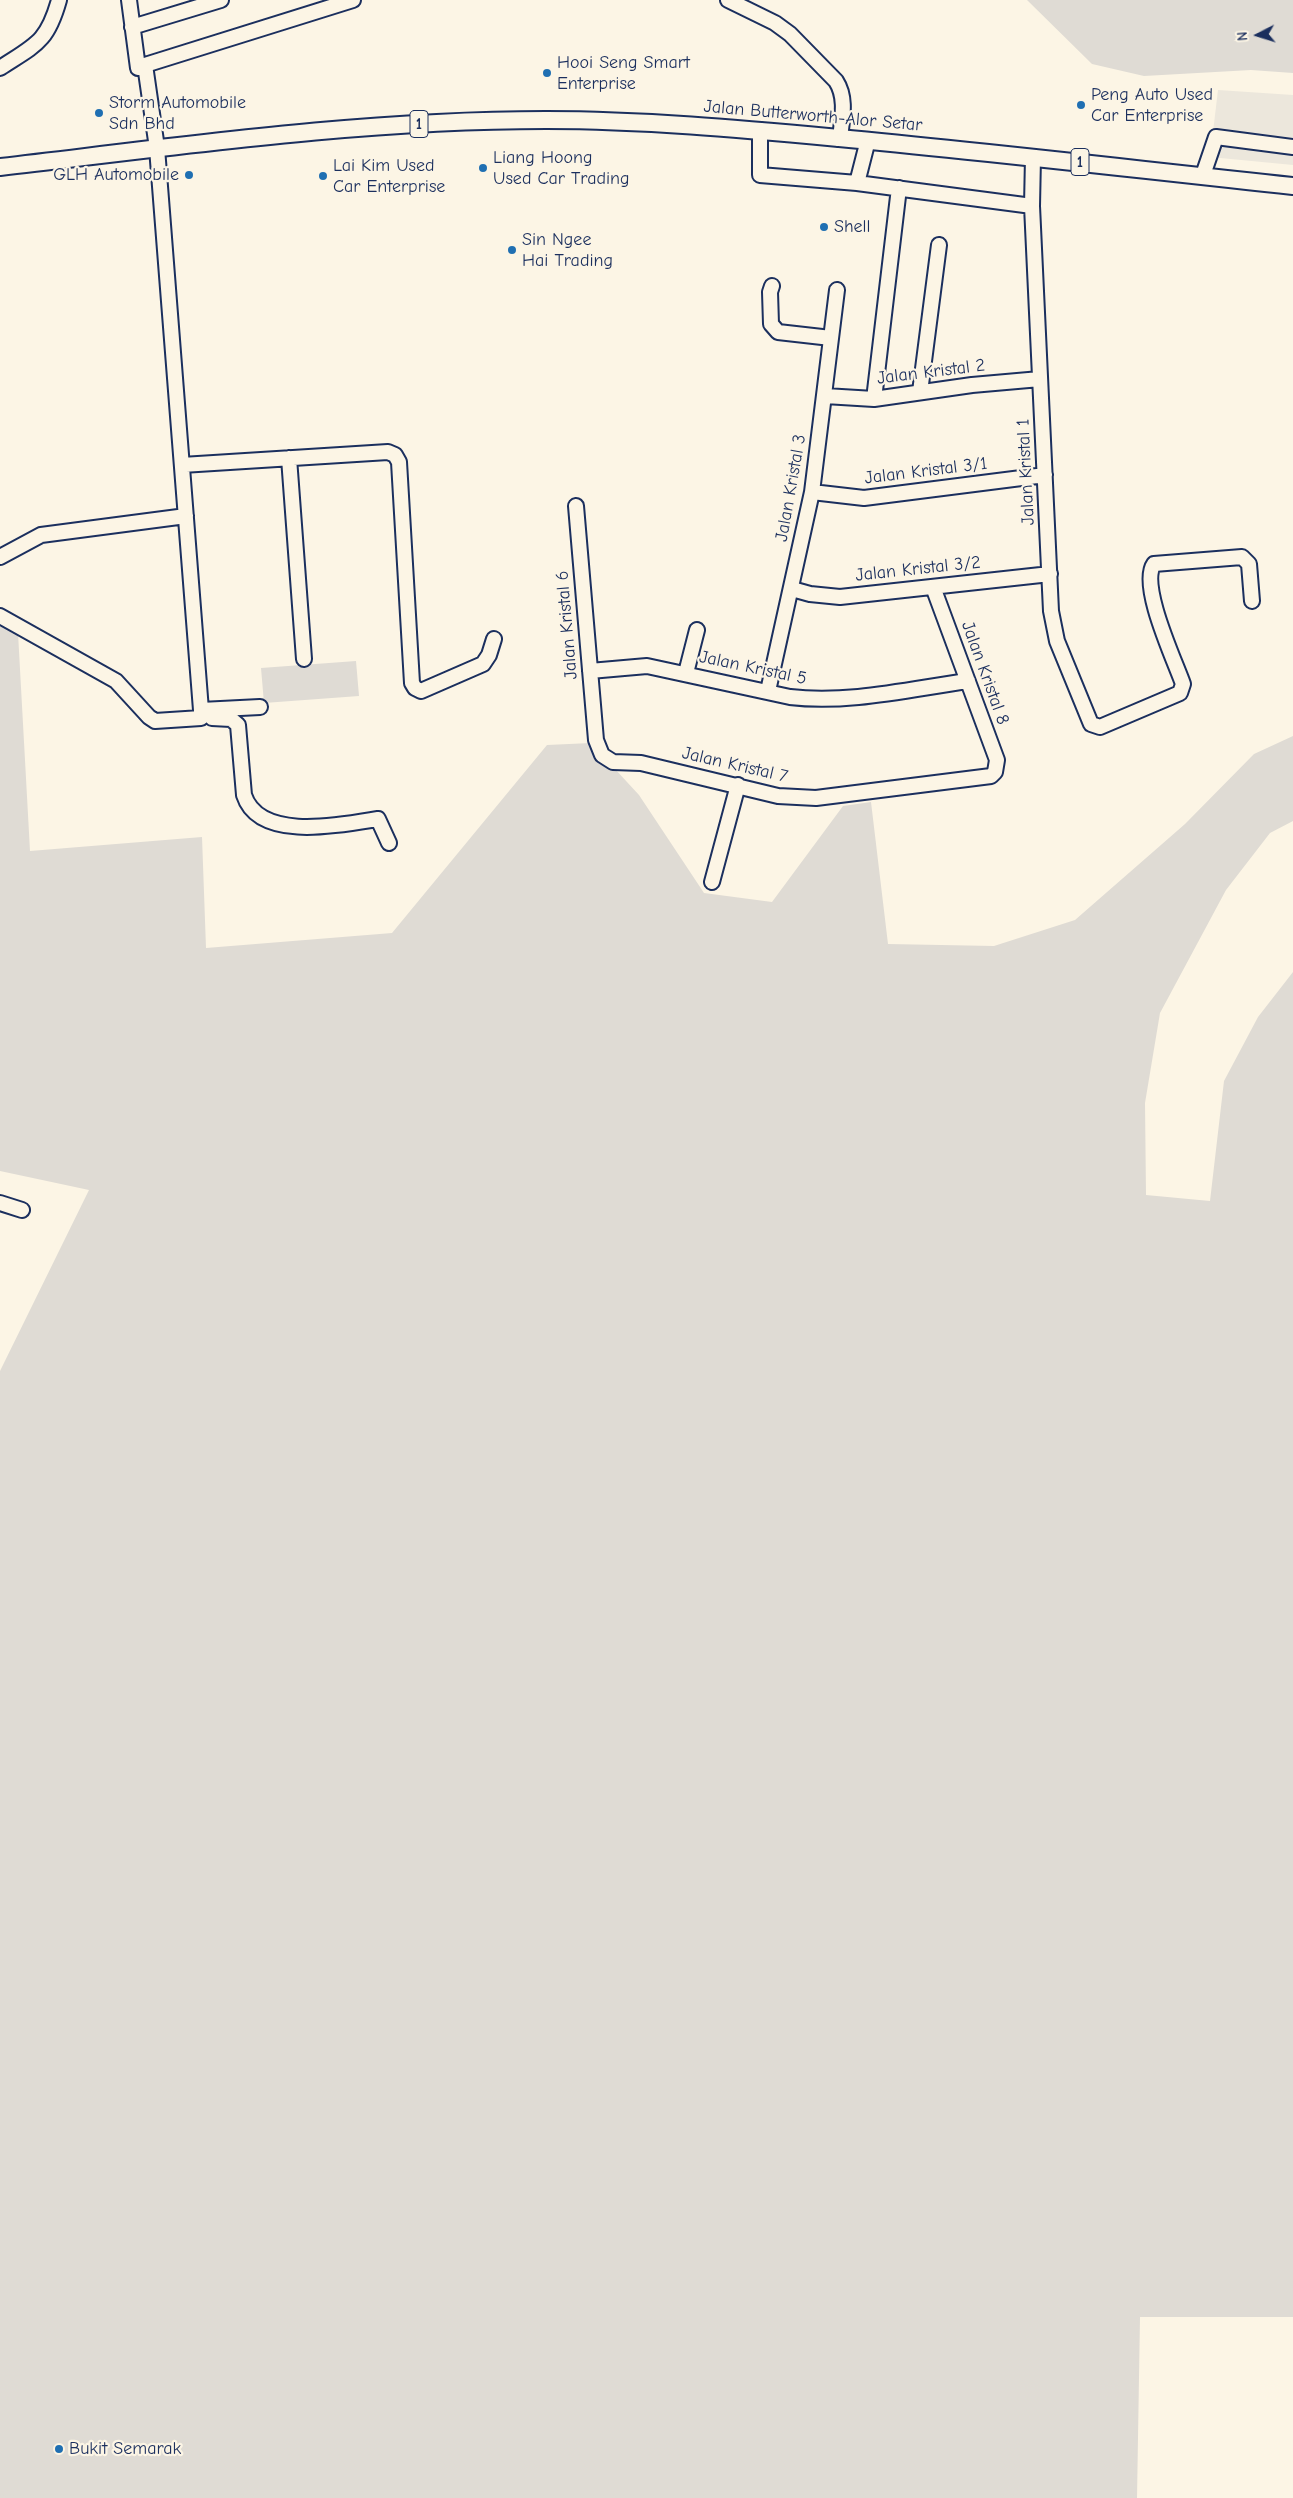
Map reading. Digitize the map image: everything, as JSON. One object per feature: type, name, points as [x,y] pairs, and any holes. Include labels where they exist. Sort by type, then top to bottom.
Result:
[{"type":"main road","name":"Jalan Butterworth-Alor Setar","points":[[0,167],[157,148],[324,131],[440,123],[546,120],[760,130],[1033,157],[1293,186]]},
{"type":"street","points":[[0,68],[42,40],[54,21],[59,0]]},
{"type":"street","points":[[130,0],[138,68]]},
{"type":"street","points":[[132,28],[221,0]]},
{"type":"street","points":[[201,714],[157,148],[145,65],[353,0]]},
{"type":"street","points":[[728,0],[775,23],[790,34],[836,81],[841,88],[843,98],[840,138]]},
{"type":"street","points":[[760,130],[760,175],[858,183],[1032,206]]},
{"type":"street","points":[[1203,175],[1216,137],[1293,146]]},
{"type":"street","points":[[858,183],[868,140]]},
{"type":"street","name":"Jalan Kristal 1","points":[[1033,157],[1032,206],[1051,611],[1057,641],[1091,724],[1095,727],[1141,711],[1183,690],[1183,684],[1153,602],[1151,570],[1154,564],[1242,557],[1247,559],[1249,564],[1252,602]]},
{"type":"street","points":[[874,399],[899,188]]},
{"type":"street","points":[[920,392],[939,245]]},
{"type":"street","points":[[772,286],[770,300],[771,324],[774,329],[778,332],[831,338]]},
{"type":"street","name":"Jalan Kristal 3","points":[[768,691],[812,492],[837,290]]},
{"type":"street","name":"Jalan Kristal 2","points":[[825,396],[874,399],[1040,379]]},
{"type":"street","points":[[182,465],[388,452],[395,455],[399,462],[412,683],[415,688],[421,691],[477,668],[489,655],[494,639]]},
{"type":"street","points":[[289,458],[304,659]]},
{"type":"street","name":"Jalan Kristal 3/1","points":[[812,492],[864,498],[1045,475]]},
{"type":"street","name":"Jalan Kristal 6","points":[[576,506],[596,740]]},
{"type":"street","points":[[0,556],[41,534],[186,516]]},
{"type":"street","name":"Jalan Kristal 3/2","points":[[792,589],[810,594],[840,596],[1050,574]]},
{"type":"street","name":"Jalan Kristal 8","points":[[933,587],[997,760],[995,772]]},
{"type":"street","points":[[0,616],[116,681],[149,717],[155,721],[260,707]]},
{"type":"street","points":[[686,673],[697,630]]},
{"type":"street","name":"Jalan Kristal 5","points":[[590,671],[647,666],[812,700],[836,699],[968,681]]},
{"type":"street","points":[[201,714],[231,719],[238,725],[244,795],[247,805],[262,819],[287,825],[315,827],[378,819],[389,843]]},
{"type":"street","name":"Jalan Kristal 7","points":[[596,740],[602,755],[613,762],[641,763],[778,796],[816,798],[987,778],[995,772]]},
{"type":"street","points":[[712,882],[738,785]]},
{"type":"street","points":[[0,1203],[22,1210]]},
{"type":"shaded area","points":[[1027,0],[1293,0],[1293,73],[1251,70],[1144,76],[1092,64]]},
{"type":"shaded area","points":[[1218,90],[1293,95],[1293,165],[1210,157]]},
{"type":"shaded area","points":[[0,622],[18,633],[30,851],[202,837],[206,948],[392,933],[547,745],[591,743],[639,795],[704,893],[772,902],[843,806],[871,802],[888,944],[994,946],[1075,920],[1185,824],[1254,754],[1293,736],[1293,821],[1270,833],[1226,890],[1160,1013],[1145,1103],[1146,1195],[1210,1201],[1224,1081],[1258,1017],[1293,972],[1293,2317],[1140,2317],[1137,2498],[0,2498],[0,1371],[89,1190],[0,1171]]},
{"type":"shaded area","points":[[356,661],[359,696],[264,703],[261,668]]},
{"type":"place","name":"Hooi Seng Smart Enterprise","points":[[547,73]]},
{"type":"place","name":"Peng Auto Used Car Enterprise","points":[[1081,105]]},
{"type":"place","name":"Storm Automobile Sdn Bhd","points":[[99,113]]},
{"type":"place","name":"Liang Hoong Used Car Trading","points":[[483,168]]},
{"type":"place","name":"GLH Automobile","points":[[189,175]]},
{"type":"place","name":"Lai Kim Used Car Enterprise","points":[[323,176]]},
{"type":"place","name":"Shell","points":[[824,227]]},
{"type":"place","name":"Sin Ngee Hai Trading","points":[[512,250]]},
{"type":"place","name":"Bukit Semarak","points":[[59,2449]]}]
